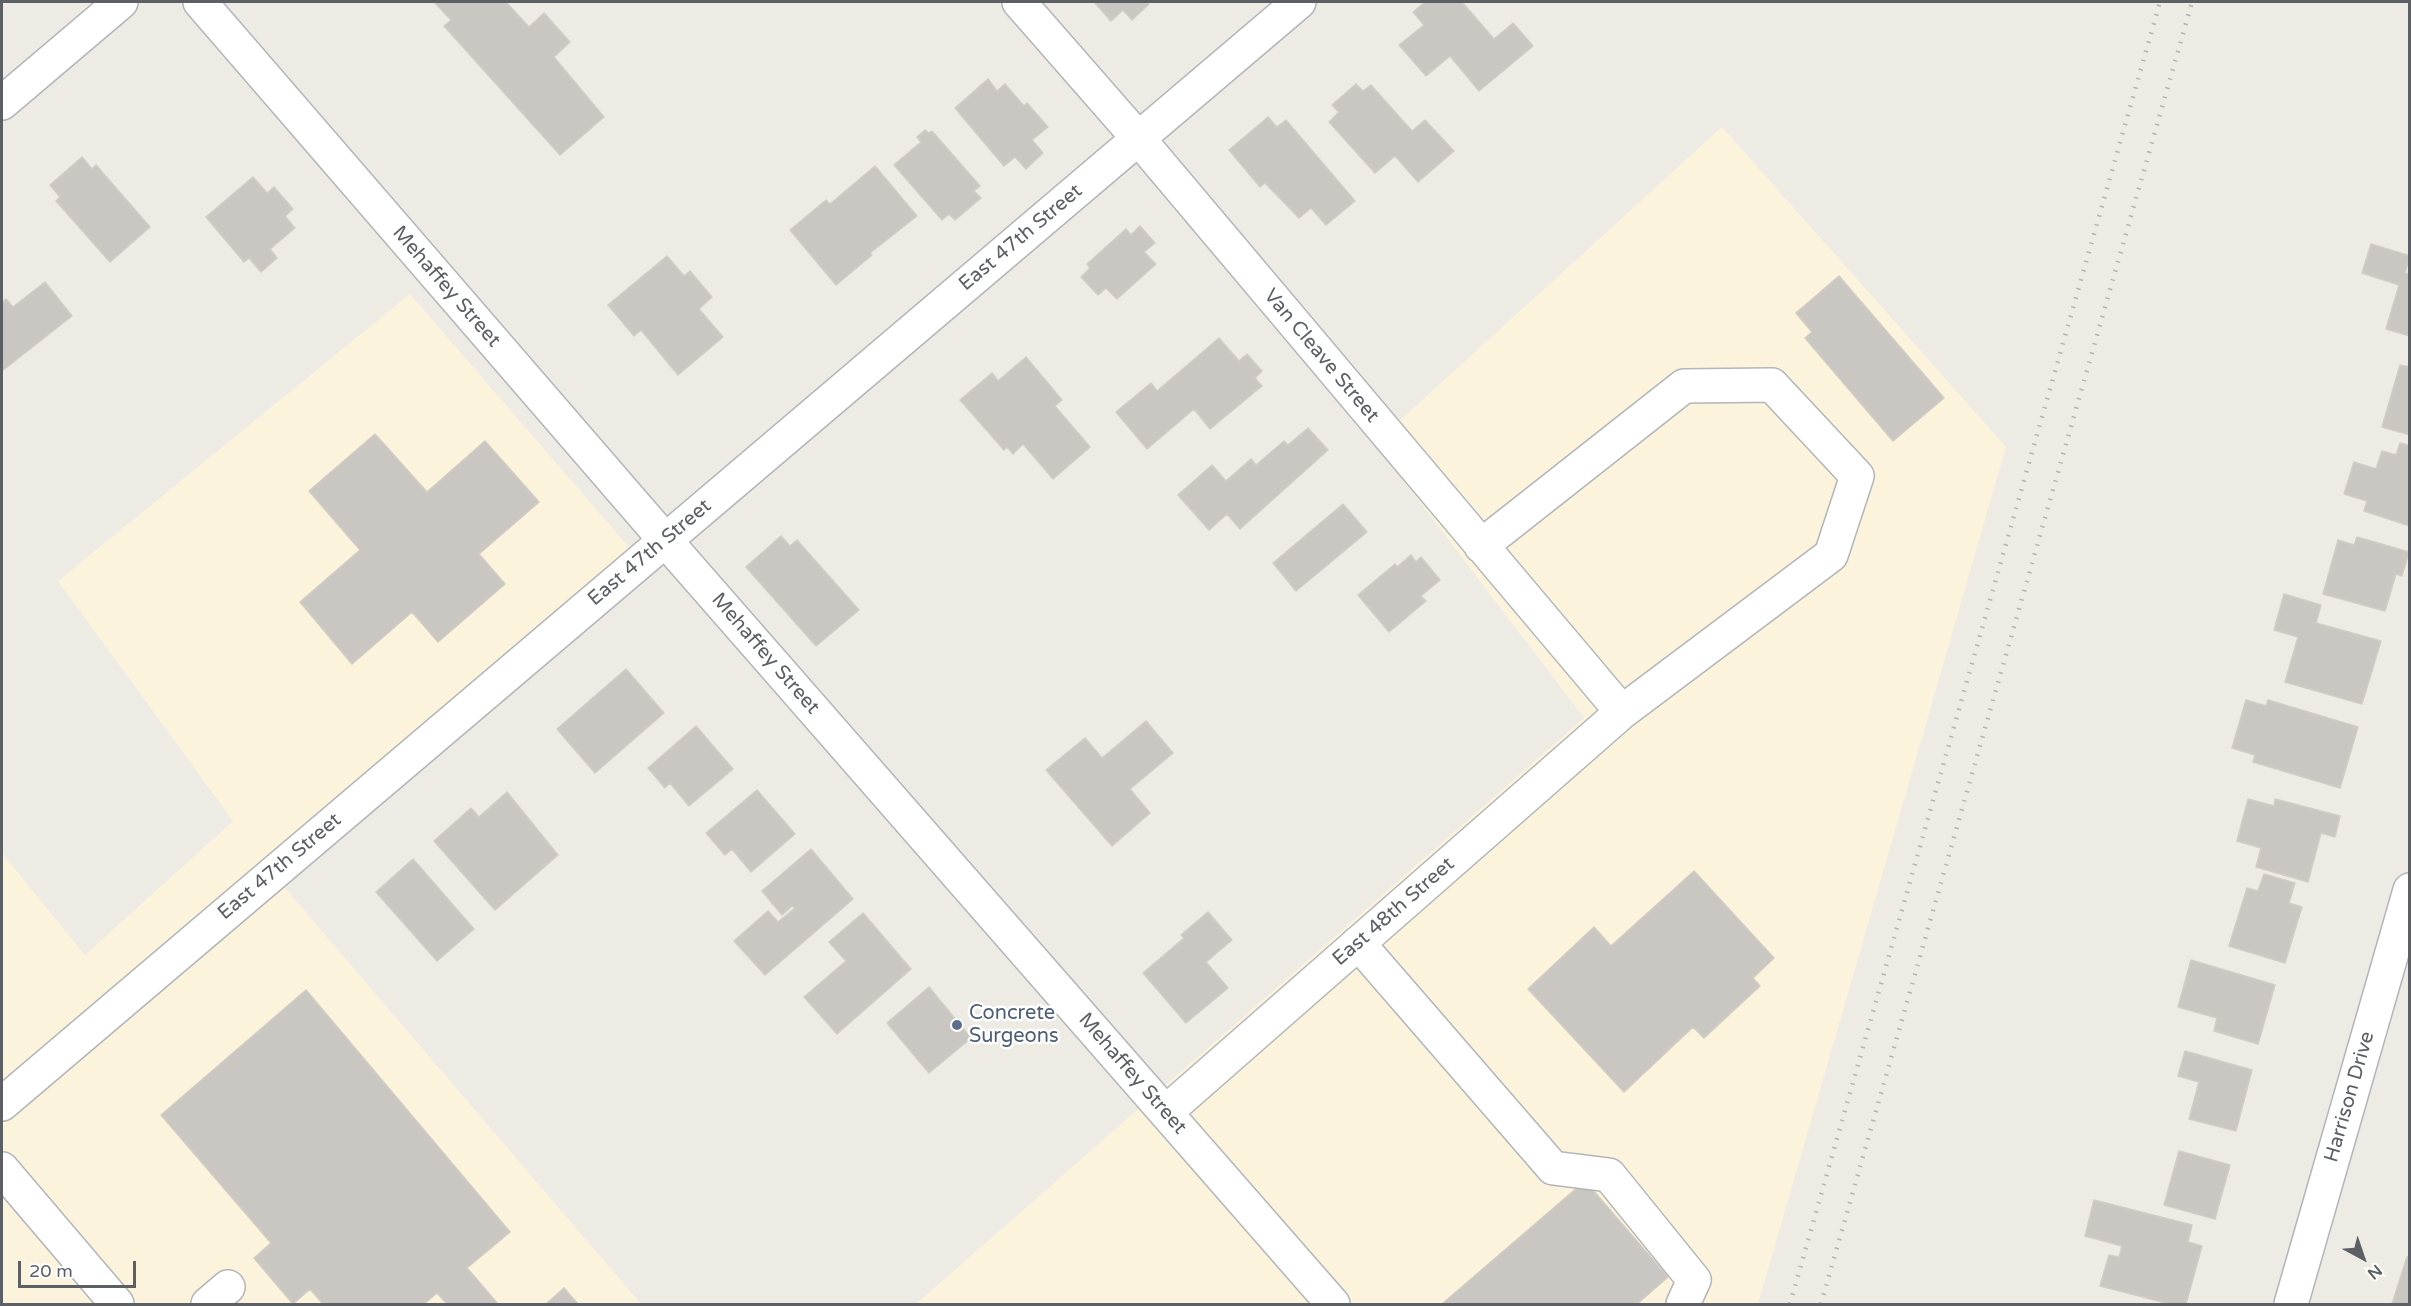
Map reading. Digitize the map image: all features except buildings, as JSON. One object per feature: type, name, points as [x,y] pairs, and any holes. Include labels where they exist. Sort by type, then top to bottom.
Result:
[{"type":"street","points":[[2,103],[121,2]]},
{"type":"street","name":"Mehaffey Street","points":[[200,2],[665,540],[1333,1305]]},
{"type":"street","name":"Van Cleave Street","points":[[1019,2],[1138,138],[1622,711]]},
{"type":"street","name":"East 47th Street","points":[[2,1104],[1299,2]]},
{"type":"street","name":"East 48th Street","points":[[1166,1112],[1622,711],[1831,555],[1857,476],[1772,385],[1684,386],[1481,546]]},
{"type":"street","name":"Harrison Drive","points":[[2291,1305],[2409,890]]},
{"type":"street","points":[[1358,943],[1553,1168],[1609,1175],[1694,1280],[1683,1305]]},
{"type":"street","points":[[2,1169],[117,1305]]},
{"type":"shaded area","points":[[1722,127],[2006,447],[1758,1304],[916,1304],[1584,718],[1375,443]]},
{"type":"shaded area","points":[[410,294],[634,553],[268,868],[641,1304],[2,1304],[2,853],[85,955],[233,821],[58,581]]},
{"type":"railway","points":[[1790,1304],[2160,2]]},
{"type":"railway","points":[[1821,1304],[2192,2]]},
{"type":"place","name":"Concrete Surgeons","points":[[957,1025]]}]
